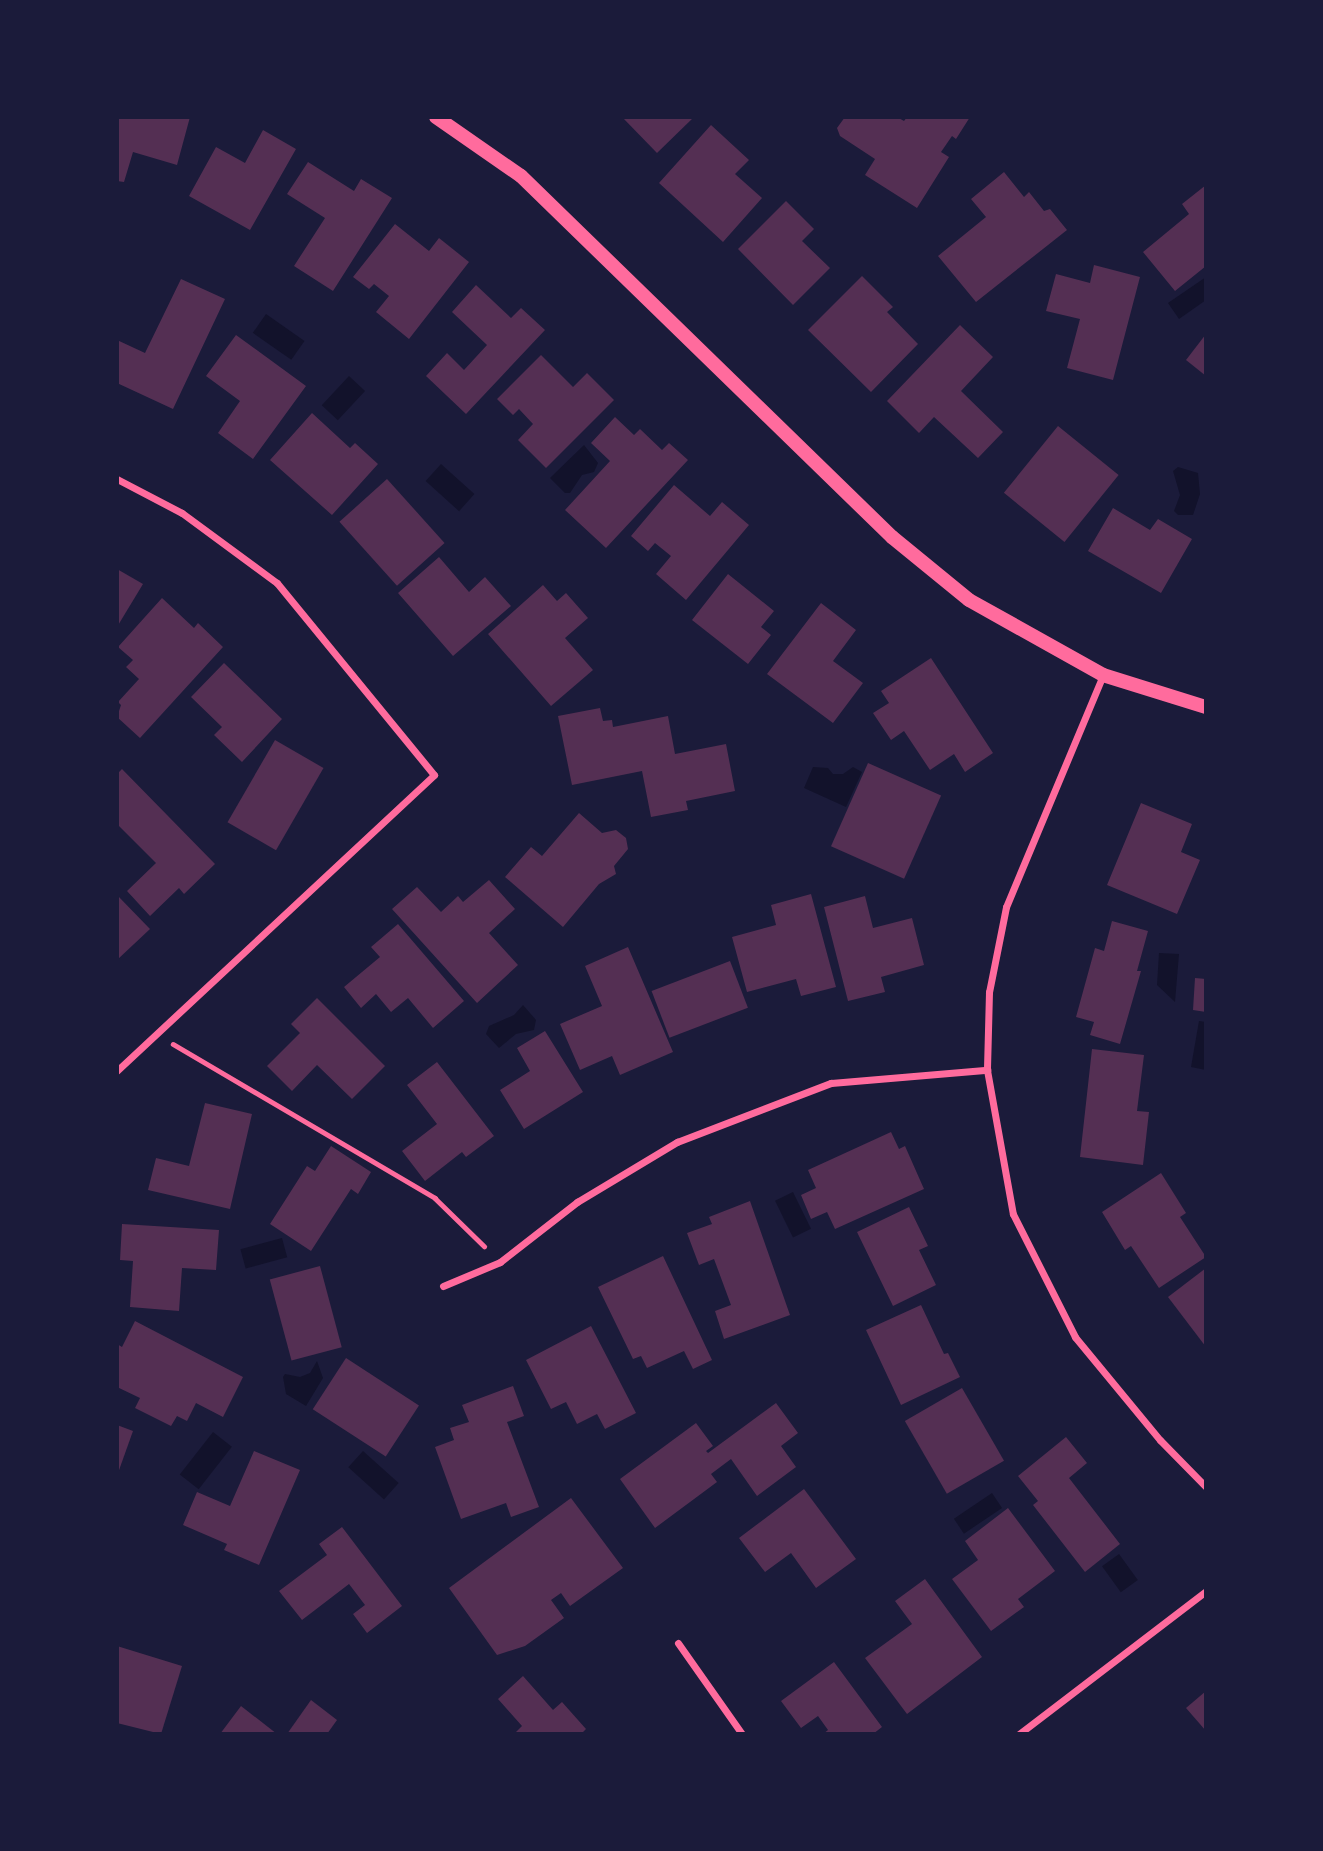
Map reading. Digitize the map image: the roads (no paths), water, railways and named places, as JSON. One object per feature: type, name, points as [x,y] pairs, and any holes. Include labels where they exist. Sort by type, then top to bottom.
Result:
[{"type":"main road","points":[[436,117],[521,176],[892,537],[969,600],[1103,675],[1206,707]]},
{"type":"street","points":[[117,479],[182,513],[277,583],[434,775],[159,1035],[117,1071]]},
{"type":"street","points":[[1103,675],[1006,907],[989,992],[987,1070],[1013,1214],[1075,1337],[1160,1440],[1206,1487]]},
{"type":"street","points":[[443,1286],[500,1262],[577,1202],[677,1142],[831,1083],[987,1070]]},
{"type":"street","points":[[1019,1734],[1206,1591]]},
{"type":"street","points":[[678,1643],[742,1734]]}]
